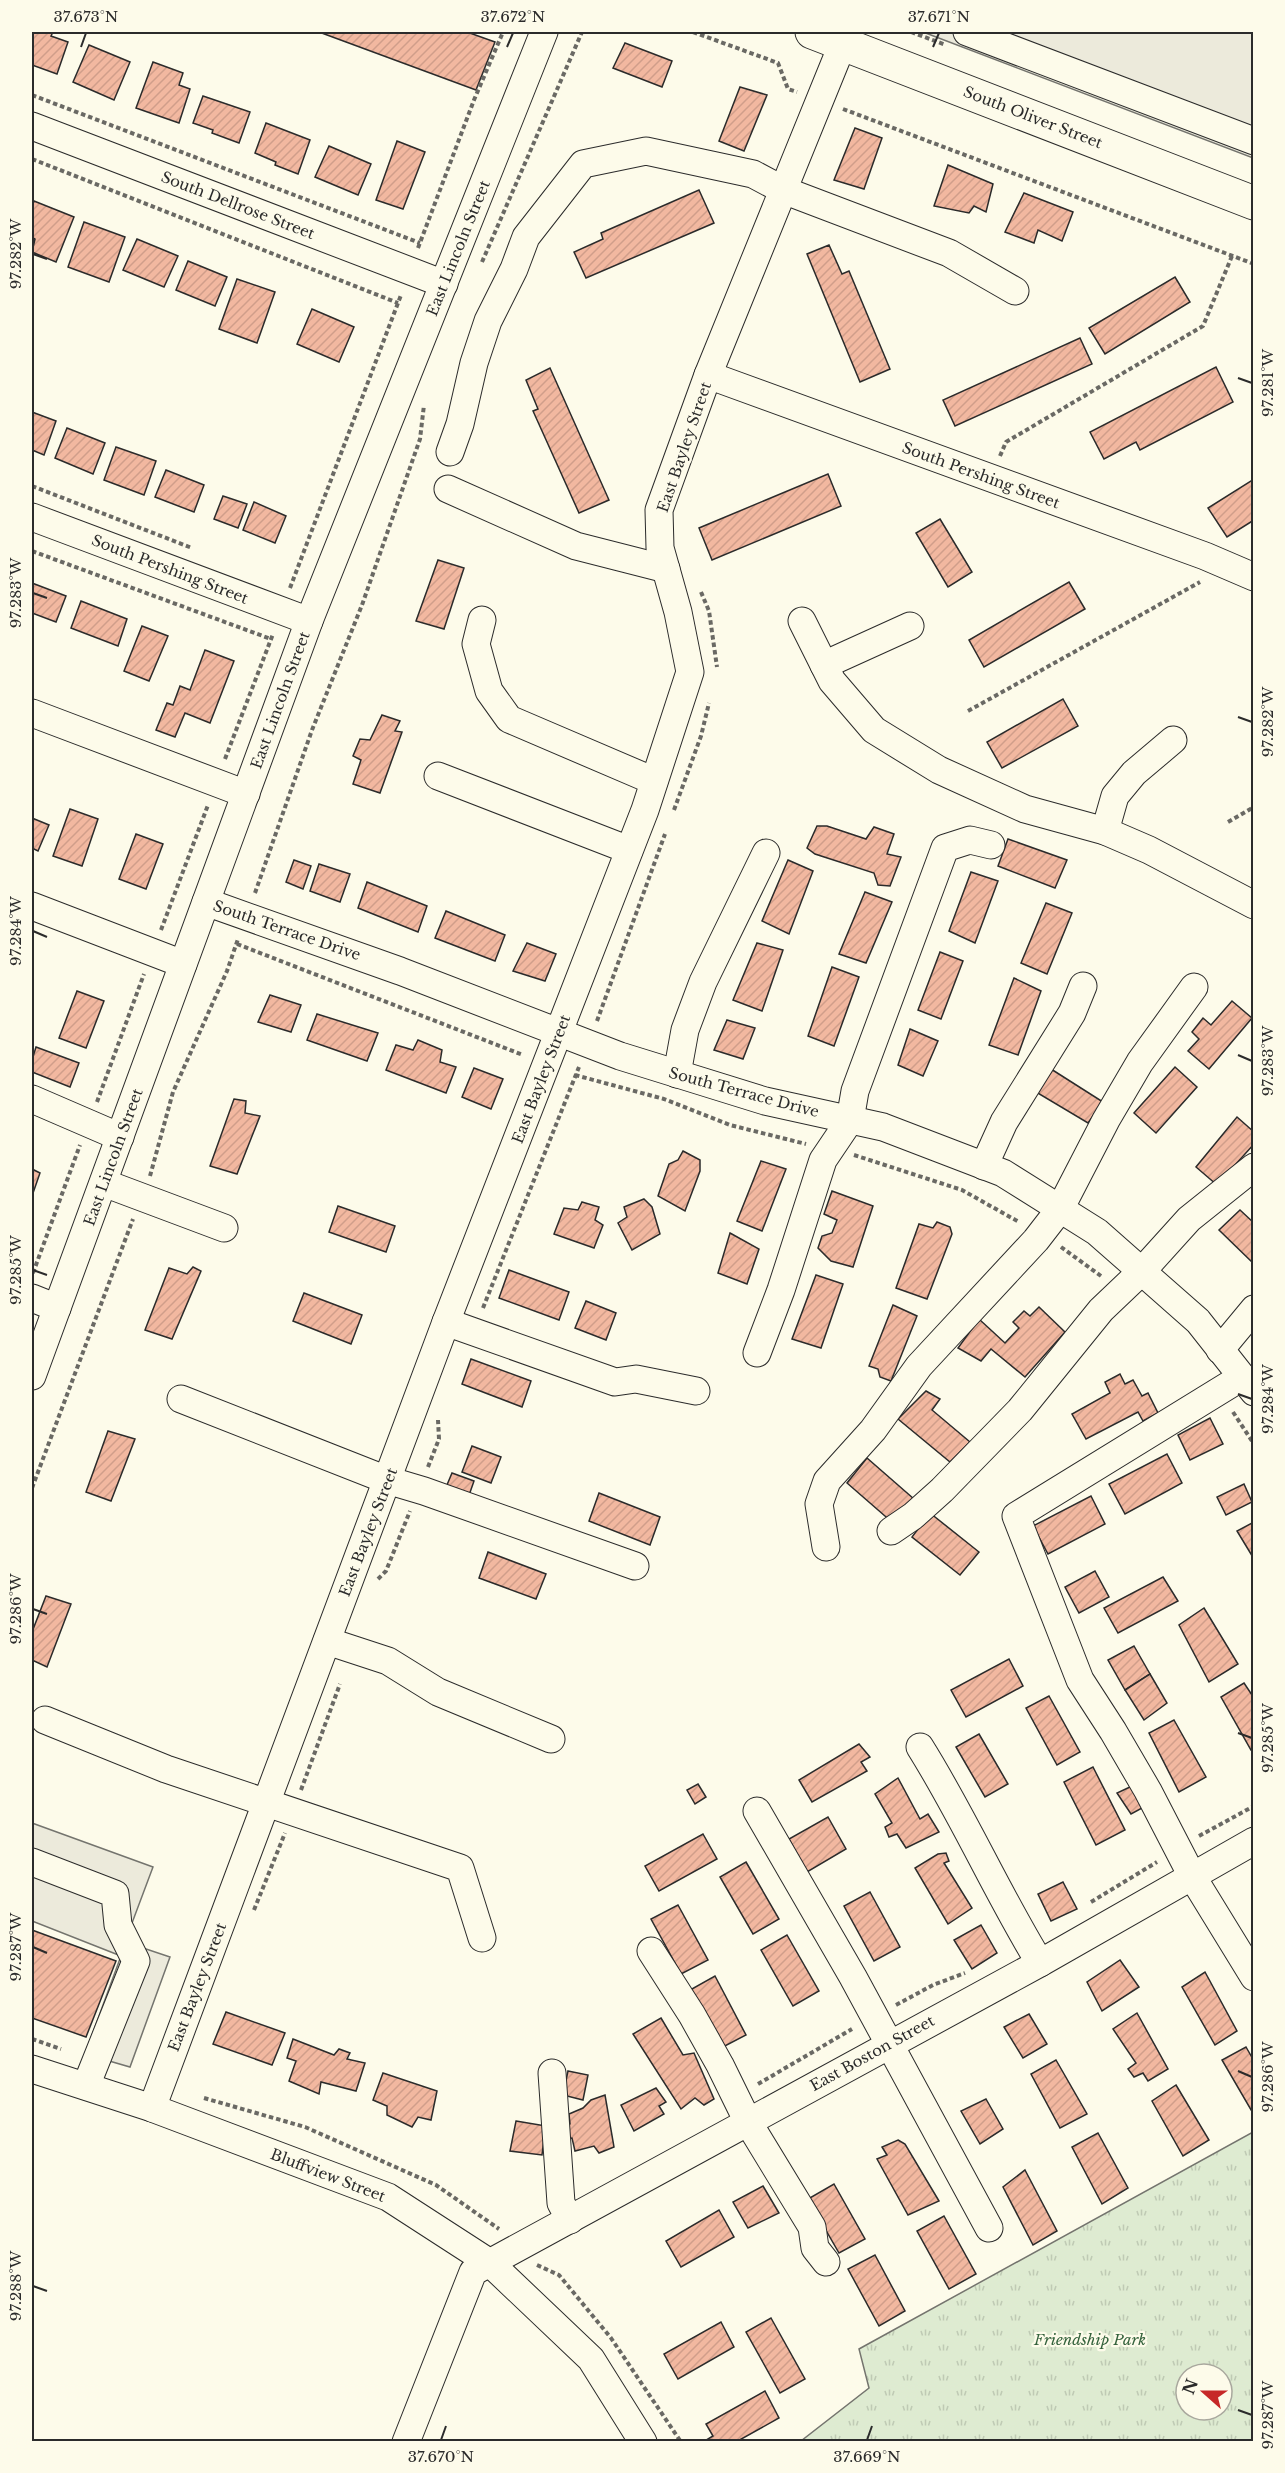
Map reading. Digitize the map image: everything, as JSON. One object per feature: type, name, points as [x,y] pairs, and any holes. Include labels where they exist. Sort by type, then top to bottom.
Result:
[{"type":"main road","name":"South Oliver Street","points":[[812,32],[1254,203]]},
{"type":"street","name":"East Lincoln Street","points":[[32,1376],[309,621],[544,32]]},
{"type":"street","points":[[967,32],[1019,41],[1254,141]]},
{"type":"street","name":"East Bayley Street","points":[[152,2108],[387,1480],[560,1033],[654,781],[690,672],[660,548],[660,510],[708,375],[843,43]]},
{"type":"street","name":"South Dellrose Street","points":[[32,126],[444,284]]},
{"type":"street","points":[[450,452],[460,424],[474,363],[488,321],[514,269],[526,237],[583,164],[646,151],[753,174],[783,190],[949,253],[1015,291]]},
{"type":"street","name":"South Pershing Street","points":[[708,375],[1254,577]]},
{"type":"street","points":[[448,489],[576,546],[666,569]]},
{"type":"street","name":"South Pershing Street","points":[[32,517],[309,621]]},
{"type":"street","points":[[482,621],[476,644],[489,691],[509,719],[654,781]]},
{"type":"street","points":[[802,621],[832,681],[874,730],[939,770],[1025,809],[1105,831],[1149,850],[1254,905]]},
{"type":"street","points":[[824,665],[910,626]]},
{"type":"street","points":[[32,713],[246,794]]},
{"type":"street","points":[[1105,831],[1115,795],[1134,772],[1173,740]]},
{"type":"street","points":[[438,776],[629,850]]},
{"type":"street","points":[[757,1353],[781,1290],[823,1160],[850,1119],[858,1082],[945,848],[970,840],[991,845]]},
{"type":"street","points":[[677,1074],[685,1030],[703,982],[766,853]]},
{"type":"street","name":"South Terrace Drive","points":[[206,902],[400,971],[620,1056],[765,1101],[883,1127],[1003,1173],[1097,1232],[1198,1321],[1248,1385]]},
{"type":"street","points":[[32,906],[183,964]]},
{"type":"street","points":[[984,1166],[1004,1122],[1072,1013],[1083,986]]},
{"type":"street","points":[[826,1547],[819,1504],[827,1481],[873,1430],[919,1366],[1041,1234],[1060,1209],[1106,1120],[1140,1062],[1194,987]]},
{"type":"street","points":[[32,1099],[120,1137]]},
{"type":"street","points":[[891,1531],[913,1516],[942,1490],[1020,1410],[1101,1310],[1142,1271],[1189,1219],[1254,1167]]},
{"type":"street","points":[[104,1183],[224,1228]]},
{"type":"street","points":[[32,1298],[57,1308]]},
{"type":"street","points":[[1220,1350],[1254,1309]]},
{"type":"street","points":[[447,1322],[615,1382],[636,1379],[696,1391]]},
{"type":"street","points":[[1248,1385],[1218,1391],[1016,1516],[1080,1680],[1113,1731],[1192,1876],[1254,1977]]},
{"type":"street","points":[[181,1399],[387,1480],[635,1566]]},
{"type":"street","points":[[327,1641],[388,1661],[438,1692],[551,1739]]},
{"type":"street","points":[[45,1720],[166,1769],[459,1868],[482,1938]]},
{"type":"street","points":[[920,1747],[942,1782],[1016,1925],[1040,1963]]},
{"type":"street","points":[[757,1811],[853,1977],[989,2228]]},
{"type":"street","name":"East Boston Street","points":[[490,2263],[1040,1963],[1254,1841]]},
{"type":"street","points":[[32,1862],[115,1894],[118,1925],[136,1961],[86,2086]]},
{"type":"street","points":[[651,1951],[720,2065],[748,2122],[812,2227],[815,2248],[826,2262]]},
{"type":"street","name":"Bluffview Street","points":[[32,2069],[152,2108],[388,2197],[490,2263],[591,2359],[643,2442]]},
{"type":"street","points":[[552,2073],[560,2197],[570,2220]]},
{"type":"street","points":[[406,2442],[473,2272],[490,2263]]},
{"type":"path","points":[[32,1277],[474,100],[503,32]]},
{"type":"path","points":[[480,266],[582,32]]},
{"type":"path","points":[[693,32],[778,63],[788,89],[1254,264]]},
{"type":"path","points":[[32,95],[420,243]]},
{"type":"path","points":[[32,159],[398,303]]},
{"type":"path","points":[[991,478],[1006,442],[1203,326],[1232,256]]},
{"type":"path","points":[[32,1488],[154,1165],[173,1092],[227,971],[312,730],[362,605],[420,439],[425,396]]},
{"type":"path","points":[[32,486],[194,548]]},
{"type":"path","points":[[32,551],[271,639]]},
{"type":"path","points":[[968,711],[1228,566]]},
{"type":"path","points":[[280,581],[291,585]]},
{"type":"path","points":[[1228,822],[1254,807]]},
{"type":"path","points":[[237,944],[569,1073],[664,1099],[730,1125],[874,1160],[962,1190],[1041,1234],[1121,1291]]},
{"type":"path","points":[[1218,1391],[1254,1444]]},
{"type":"green space","name":"Friendship Park","points":[[1253,2132],[1253,2441],[801,2441],[869,2388],[859,2349]]},
{"type":"shaded area","points":[[923,32],[1253,32],[1253,158]]},
{"type":"shaded area","points":[[32,1823],[153,1867],[132,1923],[134,1945],[170,1957],[130,2067],[85,2054],[121,1956],[32,1921]]},
{"type":"building","points":[[32,32],[53,32],[51,36],[68,42],[57,74],[32,65]]},
{"type":"building","points":[[319,32],[467,32],[495,42],[476,90]]},
{"type":"building","points":[[625,43],[672,61],[662,87],[613,68]]},
{"type":"building","points":[[89,45],[130,62],[114,100],[73,82]]},
{"type":"building","points":[[153,62],[183,73],[179,85],[190,89],[179,123],[136,108]]},
{"type":"building","points":[[740,87],[767,95],[744,151],[719,141]]},
{"type":"building","points":[[203,96],[250,112],[239,143],[193,123]]},
{"type":"building","points":[[266,123],[310,140],[298,174],[275,165],[276,162],[255,153]]},
{"type":"building","points":[[855,128],[882,138],[864,189],[834,180]]},
{"type":"building","points":[[397,141],[425,152],[403,209],[376,200]]},
{"type":"building","points":[[329,146],[371,164],[358,195],[315,177]]},
{"type":"building","points":[[948,165],[993,184],[986,212],[974,206],[969,213],[934,206]]},
{"type":"building","points":[[699,190],[714,223],[586,278],[574,252],[603,239],[601,233]]},
{"type":"building","points":[[1024,193],[1073,212],[1062,241],[1038,230],[1034,243],[1005,232]]},
{"type":"building","points":[[34,201],[74,217],[56,262],[32,252],[35,239],[32,237]]},
{"type":"building","points":[[84,222],[125,237],[109,282],[68,267]]},
{"type":"building","points":[[137,239],[178,256],[164,287],[123,270]]},
{"type":"building","points":[[829,245],[842,274],[849,271],[890,369],[860,382],[807,254]]},
{"type":"building","points":[[188,261],[227,277],[215,306],[176,290]]},
{"type":"building","points":[[1175,277],[1190,302],[1105,354],[1089,328]]},
{"type":"building","points":[[237,279],[275,292],[257,343],[219,329]]},
{"type":"building","points":[[312,309],[354,327],[339,362],[297,344]]},
{"type":"building","points":[[1080,338],[1092,364],[955,426],[943,400]]},
{"type":"building","points":[[1216,367],[1233,402],[1140,450],[1136,442],[1104,459],[1090,432]]},
{"type":"building","points":[[550,368],[609,500],[579,513],[533,411],[538,409],[526,380]]},
{"type":"building","points":[[32,412],[56,421],[44,455],[32,450]]},
{"type":"building","points":[[67,428],[105,443],[93,474],[55,458]]},
{"type":"building","points":[[116,447],[156,461],[144,495],[104,480]]},
{"type":"building","points":[[166,470],[204,485],[194,512],[155,497]]},
{"type":"building","points":[[828,474],[841,506],[712,560],[699,528]]},
{"type":"building","points":[[1254,479],[1254,520],[1227,537],[1208,508]]},
{"type":"building","points":[[223,496],[247,504],[238,528],[214,519]]},
{"type":"building","points":[[254,502],[286,516],[275,543],[243,530]]},
{"type":"building","points":[[940,519],[972,572],[948,587],[916,533]]},
{"type":"building","points":[[438,560],[464,568],[444,629],[416,621]]},
{"type":"building","points":[[1069,582],[1085,609],[984,667],[969,640]]},
{"type":"building","points":[[32,583],[66,596],[56,622],[32,613]]},
{"type":"building","points":[[81,601],[127,619],[118,646],[71,628]]},
{"type":"building","points":[[142,626],[168,636],[149,681],[124,671]]},
{"type":"building","points":[[205,650],[234,661],[210,723],[185,713],[175,737],[156,730],[167,703],[173,705],[180,686],[190,690]]},
{"type":"building","points":[[1063,699],[1078,726],[1002,768],[987,742]]},
{"type":"building","points":[[382,715],[400,721],[395,731],[402,732],[380,793],[353,784],[361,760],[353,756],[360,739],[370,740]]},
{"type":"building","points":[[70,809],[98,819],[82,866],[53,856]]},
{"type":"building","points":[[32,818],[49,825],[38,851],[32,848]]},
{"type":"building","points":[[817,826],[827,826],[866,839],[874,827],[894,834],[887,854],[901,857],[890,886],[878,885],[874,873],[815,854],[807,848]]},
{"type":"building","points":[[136,834],[163,844],[146,889],[119,879]]},
{"type":"building","points":[[1008,839],[1067,860],[1055,888],[998,866]]},
{"type":"building","points":[[294,860],[311,866],[303,889],[286,882]]},
{"type":"building","points":[[788,860],[813,871],[789,934],[762,921]]},
{"type":"building","points":[[319,864],[350,874],[340,902],[310,891]]},
{"type":"building","points":[[971,872],[998,881],[975,943],[949,931]]},
{"type":"building","points":[[367,882],[427,906],[418,932],[358,908]]},
{"type":"building","points":[[865,892],[892,902],[866,963],[839,954]]},
{"type":"building","points":[[1046,903],[1072,913],[1047,974],[1021,963]]},
{"type":"building","points":[[446,911],[505,935],[495,961],[435,938]]},
{"type":"building","points":[[527,943],[556,954],[545,981],[513,971]]},
{"type":"building","points":[[757,943],[783,950],[762,1011],[733,1000]]},
{"type":"building","points":[[940,952],[963,961],[941,1019],[918,1010]]},
{"type":"building","points":[[832,967],[859,977],[834,1046],[808,1036]]},
{"type":"building","points":[[1014,978],[1041,991],[1018,1055],[989,1045]]},
{"type":"building","points":[[77,991],[104,1001],[86,1048],[59,1038]]},
{"type":"building","points":[[270,995],[301,1005],[291,1032],[258,1022]]},
{"type":"building","points":[[1232,1001],[1252,1018],[1209,1069],[1188,1051],[1199,1039],[1192,1032],[1203,1018],[1211,1025]]},
{"type":"building","points":[[317,1014],[378,1033],[367,1061],[307,1040]]},
{"type":"building","points":[[727,1020],[755,1028],[743,1059],[714,1050]]},
{"type":"building","points":[[910,1029],[938,1041],[923,1076],[898,1065]]},
{"type":"building","points":[[418,1040],[442,1050],[440,1062],[456,1067],[446,1093],[386,1070],[396,1045],[413,1050]]},
{"type":"building","points":[[36,1047],[79,1063],[70,1087],[32,1072],[32,1060]]},
{"type":"building","points":[[1175,1067],[1197,1087],[1156,1133],[1134,1113]]},
{"type":"building","points":[[474,1068],[503,1079],[491,1109],[462,1097]]},
{"type":"building","points":[[1051,1069],[1103,1102],[1088,1123],[1036,1092]]},
{"type":"building","points":[[234,1099],[246,1101],[245,1113],[260,1116],[237,1174],[210,1166]]},
{"type":"building","points":[[1237,1117],[1254,1132],[1254,1144],[1217,1185],[1196,1167]]},
{"type":"building","points":[[683,1151],[700,1160],[700,1171],[685,1211],[658,1196],[669,1164],[678,1160]]},
{"type":"building","points":[[761,1161],[786,1169],[762,1231],[737,1221]]},
{"type":"building","points":[[32,1169],[40,1173],[32,1196]]},
{"type":"building","points":[[832,1191],[873,1206],[853,1267],[831,1261],[818,1248],[822,1236],[832,1233],[837,1220],[824,1214]]},
{"type":"building","points":[[644,1199],[652,1207],[660,1234],[632,1250],[618,1223],[627,1217],[624,1207]]},
{"type":"building","points":[[582,1202],[599,1207],[595,1220],[603,1225],[594,1248],[554,1234],[564,1208],[578,1210]]},
{"type":"building","points":[[338,1206],[395,1226],[386,1252],[329,1232]]},
{"type":"building","points":[[1240,1210],[1254,1223],[1254,1264],[1219,1230]]},
{"type":"building","points":[[937,1222],[950,1227],[952,1234],[927,1299],[896,1288],[919,1224],[933,1228]]},
{"type":"building","points":[[730,1233],[759,1249],[747,1284],[718,1273]]},
{"type":"building","points":[[193,1267],[201,1271],[172,1339],[145,1330],[169,1268],[187,1274]]},
{"type":"building","points":[[509,1270],[569,1292],[559,1320],[499,1298]]},
{"type":"building","points":[[816,1275],[843,1284],[821,1348],[792,1339]]},
{"type":"building","points":[[304,1293],[362,1315],[351,1344],[293,1321]]},
{"type":"building","points":[[586,1301],[616,1313],[606,1340],[575,1328]]},
{"type":"building","points":[[893,1305],[917,1316],[891,1381],[880,1377],[878,1369],[869,1366]]},
{"type":"building","points":[[1039,1307],[1065,1332],[1025,1377],[991,1349],[981,1361],[958,1348],[979,1319],[1005,1343],[1019,1328],[1013,1322],[1024,1311],[1030,1316]]},
{"type":"building","points":[[471,1359],[531,1381],[522,1407],[462,1384]]},
{"type":"building","points":[[1120,1374],[1125,1384],[1133,1380],[1142,1396],[1148,1393],[1158,1413],[1143,1421],[1138,1412],[1086,1439],[1072,1414],[1110,1393],[1105,1382]]},
{"type":"building","points":[[926,1391],[940,1399],[932,1410],[970,1442],[950,1462],[898,1419]]},
{"type":"building","points":[[1210,1418],[1223,1444],[1190,1460],[1178,1435]]},
{"type":"building","points":[[108,1431],[135,1439],[111,1501],[86,1492]]},
{"type":"building","points":[[472,1446],[501,1457],[491,1483],[462,1472]]},
{"type":"building","points":[[1167,1454],[1182,1483],[1125,1514],[1109,1484]]},
{"type":"building","points":[[867,1458],[914,1499],[893,1523],[847,1483]]},
{"type":"building","points":[[452,1473],[474,1481],[467,1501],[444,1492]]},
{"type":"building","points":[[1244,1484],[1252,1502],[1226,1515],[1217,1497]]},
{"type":"building","points":[[599,1493],[660,1517],[650,1545],[589,1521]]},
{"type":"building","points":[[1091,1496],[1105,1524],[1048,1554],[1033,1526]]},
{"type":"building","points":[[930,1513],[979,1552],[960,1575],[912,1537]]},
{"type":"building","points":[[1254,1522],[1254,1559],[1237,1531]]},
{"type":"building","points":[[488,1552],[546,1574],[536,1599],[479,1578]]},
{"type":"building","points":[[1095,1571],[1109,1597],[1079,1613],[1065,1587]]},
{"type":"building","points":[[1163,1577],[1178,1601],[1118,1633],[1104,1608]]},
{"type":"building","points":[[46,1596],[71,1604],[47,1667],[32,1660],[32,1632]]},
{"type":"building","points":[[1204,1608],[1238,1664],[1209,1682],[1179,1625]]},
{"type":"building","points":[[1134,1646],[1150,1674],[1125,1690],[1108,1660]]},
{"type":"building","points":[[1009,1659],[1023,1686],[966,1717],[951,1690]]},
{"type":"building","points":[[1150,1674],[1167,1703],[1144,1720],[1125,1690]]},
{"type":"building","points":[[1244,1683],[1254,1698],[1254,1749],[1251,1750],[1221,1697]]},
{"type":"building","points":[[1049,1696],[1080,1752],[1057,1765],[1026,1708]]},
{"type":"building","points":[[1174,1720],[1206,1777],[1179,1792],[1149,1733]]},
{"type":"building","points":[[979,1734],[1008,1784],[985,1797],[956,1747]]},
{"type":"building","points":[[859,1744],[870,1757],[861,1762],[867,1771],[812,1802],[799,1780]]},
{"type":"building","points":[[1093,1767],[1125,1830],[1096,1845],[1064,1782]]},
{"type":"building","points":[[898,1778],[920,1819],[928,1814],[939,1832],[906,1848],[897,1834],[889,1837],[885,1827],[892,1823],[875,1794]]},
{"type":"building","points":[[698,1784],[706,1797],[695,1804],[687,1790]]},
{"type":"building","points":[[1132,1786],[1144,1807],[1131,1814],[1117,1793]]},
{"type":"building","points":[[828,1817],[846,1849],[807,1872],[789,1839]]},
{"type":"building","points":[[703,1834],[717,1859],[659,1891],[645,1866]]},
{"type":"building","points":[[946,1853],[949,1861],[944,1863],[972,1908],[948,1924],[915,1868],[938,1854]]},
{"type":"building","points":[[746,1862],[779,1919],[753,1934],[720,1877]]},
{"type":"building","points":[[1063,1882],[1077,1909],[1051,1921],[1038,1894]]},
{"type":"building","points":[[870,1892],[900,1947],[874,1961],[844,1906]]},
{"type":"building","points":[[678,1905],[708,1960],[681,1974],[651,1919]]},
{"type":"building","points":[[981,1925],[997,1953],[972,1969],[954,1940]]},
{"type":"building","points":[[32,1930],[116,1961],[86,2037],[32,2018]]},
{"type":"building","points":[[787,1935],[819,1991],[793,2006],[761,1950]]},
{"type":"building","points":[[1120,1960],[1139,1987],[1102,2011],[1087,1982]]},
{"type":"building","points":[[1205,1972],[1237,2031],[1215,2045],[1182,1987]]},
{"type":"building","points":[[715,1976],[746,2035],[721,2048],[690,1990]]},
{"type":"building","points":[[226,2012],[285,2033],[272,2065],[213,2044]]},
{"type":"building","points":[[1137,2013],[1168,2069],[1148,2081],[1143,2073],[1134,2077],[1128,2069],[1136,2063],[1113,2029]]},
{"type":"building","points":[[1029,2014],[1047,2044],[1023,2058],[1004,2027]]},
{"type":"building","points":[[661,2018],[683,2055],[694,2053],[714,2099],[704,2105],[695,2098],[681,2109],[633,2034]]},
{"type":"building","points":[[293,2039],[334,2055],[339,2049],[350,2053],[347,2059],[365,2063],[356,2091],[321,2082],[319,2094],[289,2081],[296,2061],[287,2058]]},
{"type":"building","points":[[1246,2047],[1254,2061],[1254,2115],[1222,2060]]},
{"type":"building","points":[[1056,2060],[1087,2114],[1060,2128],[1031,2074]]},
{"type":"building","points":[[568,2071],[588,2075],[583,2100],[563,2095]]},
{"type":"building","points":[[383,2073],[437,2091],[431,2120],[418,2117],[412,2127],[387,2115],[387,2106],[373,2100]]},
{"type":"building","points":[[1176,2085],[1209,2140],[1183,2156],[1152,2101]]},
{"type":"building","points":[[656,2088],[666,2102],[659,2106],[664,2114],[634,2131],[621,2105]]},
{"type":"building","points":[[605,2095],[614,2147],[599,2153],[594,2146],[575,2151],[572,2138],[565,2139],[563,2129],[570,2124],[569,2114],[583,2108],[591,2100]]},
{"type":"building","points":[[986,2099],[1003,2129],[980,2144],[961,2111]]},
{"type":"building","points":[[516,2121],[552,2127],[544,2139],[542,2155],[510,2151]]},
{"type":"building","points":[[1098,2133],[1128,2188],[1102,2204],[1072,2147]]},
{"type":"building","points":[[898,2140],[905,2144],[939,2201],[908,2215],[877,2159],[887,2155],[882,2147]]},
{"type":"building","points":[[1025,2170],[1057,2231],[1033,2245],[1003,2187]]},
{"type":"building","points":[[834,2184],[865,2239],[839,2253],[808,2199]]},
{"type":"building","points":[[763,2186],[779,2213],[748,2228],[733,2202]]},
{"type":"building","points":[[719,2210],[734,2237],[681,2267],[666,2241]]},
{"type":"building","points":[[944,2216],[976,2274],[949,2289],[917,2231]]},
{"type":"building","points":[[875,2255],[905,2311],[879,2326],[848,2269]]},
{"type":"building","points":[[771,2318],[805,2379],[780,2393],[746,2332]]},
{"type":"building","points":[[721,2322],[734,2347],[678,2379],[664,2354]]},
{"type":"building","points":[[765,2391],[779,2418],[736,2442],[703,2442],[713,2436],[706,2424]]}]
